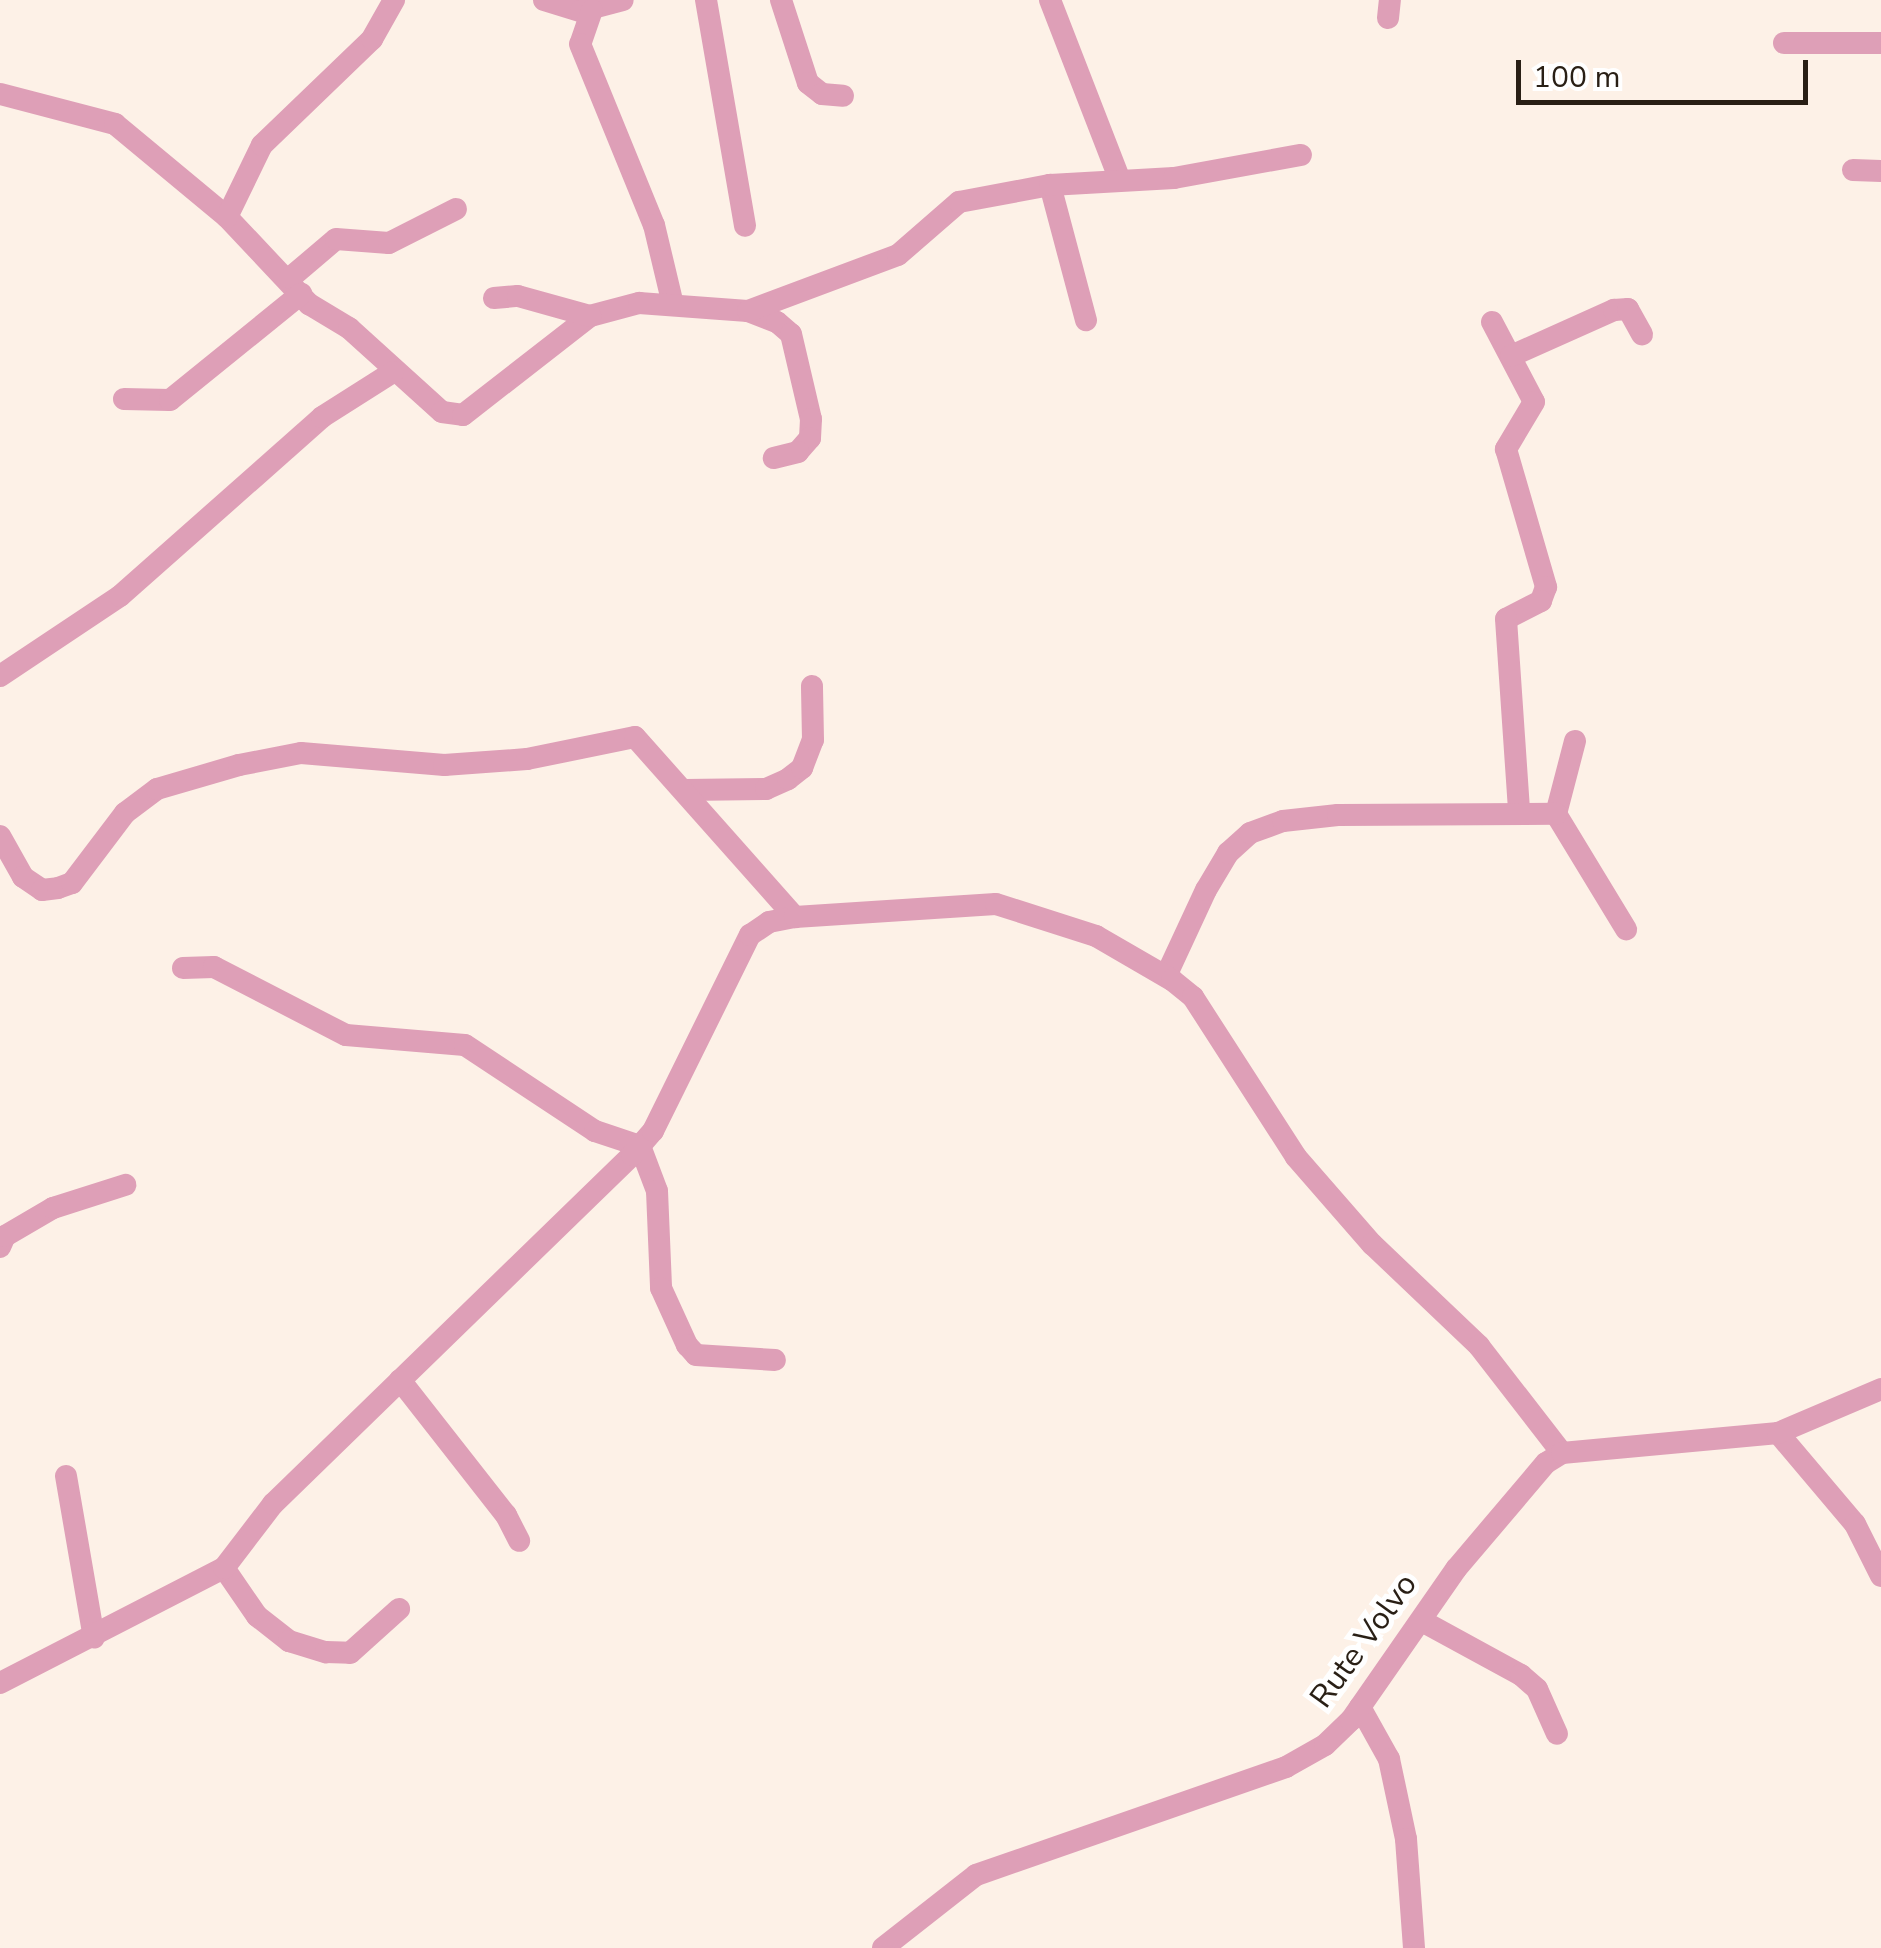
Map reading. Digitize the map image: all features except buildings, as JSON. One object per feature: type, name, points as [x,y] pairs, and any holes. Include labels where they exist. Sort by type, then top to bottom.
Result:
[{"type":"street","points":[[227,217],[262,144],[372,39],[391,15],[394,0]]},
{"type":"street","points":[[544,0],[592,10],[623,0]]},
{"type":"street","points":[[706,0],[745,226]]},
{"type":"street","points":[[781,0],[808,83],[822,94],[843,96]]},
{"type":"street","points":[[1050,0],[1119,178]]},
{"type":"street","points":[[592,10],[580,44],[654,225],[673,305]]},
{"type":"street","points":[[1784,43],[1881,43]]},
{"type":"street","points":[[0,94],[115,124],[227,217],[296,286],[350,328],[393,372],[442,412],[462,415],[590,316],[639,303],[748,311],[791,334],[805,376],[810,438],[798,452],[774,458]]},
{"type":"street","points":[[748,311],[898,255],[959,202],[1050,185],[1119,178],[1174,178],[1302,155]]},
{"type":"street","points":[[1853,170],[1881,172]]},
{"type":"street","points":[[1050,185],[1086,320]]},
{"type":"street","points":[[124,399],[170,400],[296,286],[336,240],[390,244],[456,210]]},
{"type":"street","points":[[494,298],[518,296],[590,316]]},
{"type":"street","points":[[1511,356],[1614,310],[1628,309],[1642,334]]},
{"type":"street","points":[[1492,322],[1534,402],[1506,449],[1546,587],[1541,600],[1506,619],[1519,810]]},
{"type":"street","points":[[0,676],[120,596],[322,417],[393,372]]},
{"type":"street","points":[[685,790],[766,789],[802,768],[813,740],[812,686]]},
{"type":"street","points":[[0,836],[23,878],[42,890],[58,888],[72,883],[125,813],[157,789],[300,753],[444,765],[565,754],[635,737],[795,917]]},
{"type":"street","points":[[1575,741],[1556,814],[1626,929]]},
{"type":"street","points":[[1166,976],[1220,866],[1250,833],[1283,821],[1338,815],[1519,810],[1556,814]]},
{"type":"street","points":[[0,1683],[224,1568],[272,1504],[640,1146],[750,935],[768,922],[795,917],[996,904],[1096,936],[1166,976],[1193,998],[1296,1157],[1372,1244],[1479,1346],[1562,1453],[1778,1433],[1881,1389]]},
{"type":"street","points":[[183,968],[214,967],[346,1036],[465,1046],[594,1132],[640,1146]]},
{"type":"street","points":[[640,1146],[657,1191],[661,1288],[687,1345],[696,1355],[775,1360]]},
{"type":"street","points":[[0,1247],[5,1236],[53,1208],[125,1185]]},
{"type":"street","points":[[400,1380],[519,1541]]},
{"type":"street","points":[[1778,1433],[1855,1524],[1881,1576]]},
{"type":"street","name":"Rute Volvo","points":[[895,1944],[976,1875],[1286,1768],[1325,1745],[1360,1707],[1456,1569],[1546,1463],[1562,1453]]},
{"type":"street","points":[[66,1476],[94,1638]]},
{"type":"street","points":[[224,1568],[257,1616],[289,1641],[326,1652],[350,1653],[399,1608]]},
{"type":"street","points":[[1422,1621],[1522,1675],[1537,1689],[1557,1734]]},
{"type":"street","points":[[1360,1707],[1389,1760],[1414,1948]]}]
